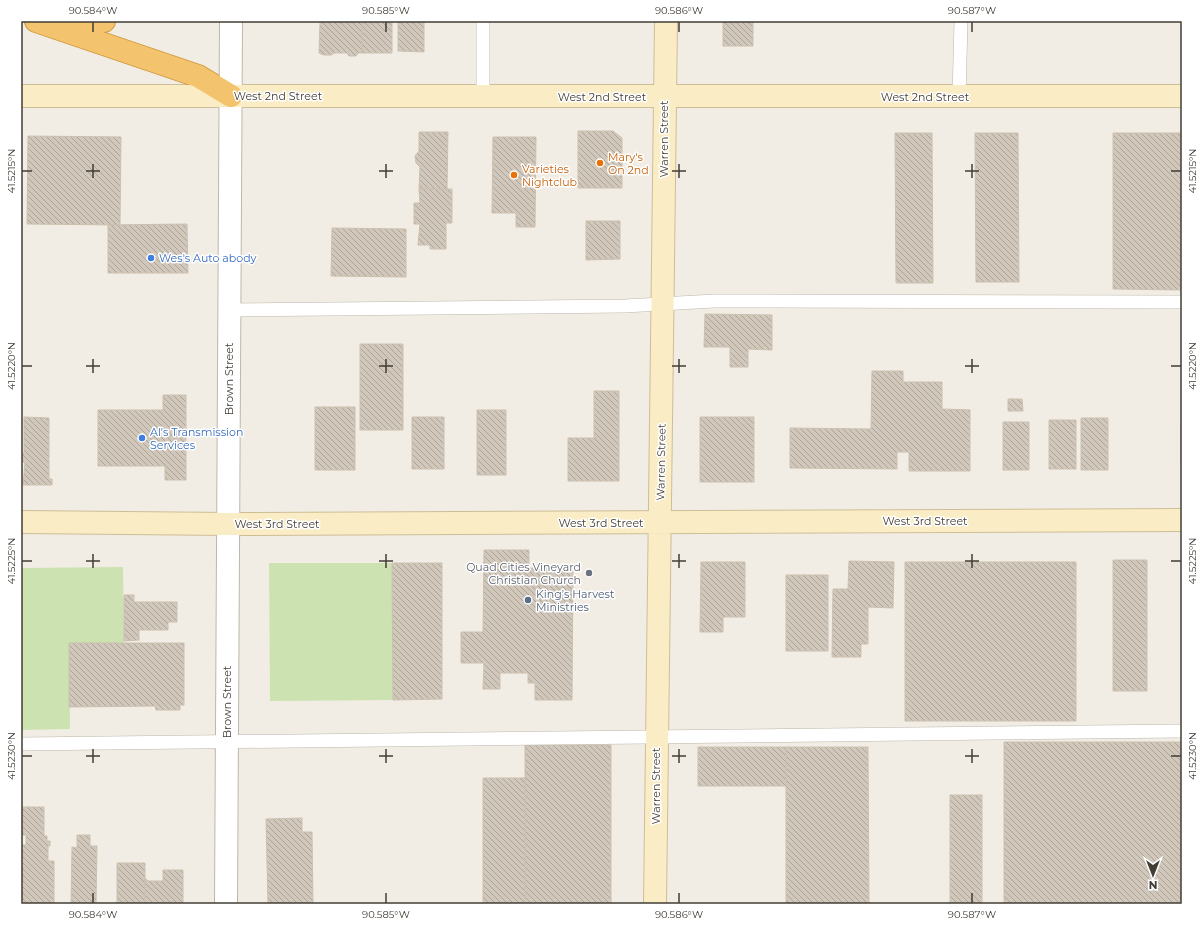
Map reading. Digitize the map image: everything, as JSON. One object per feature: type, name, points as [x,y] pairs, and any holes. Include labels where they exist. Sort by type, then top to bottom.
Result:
[{"type":"highway","points":[[36,21],[198,76],[231,96]]},
{"type":"highway","points":[[56,28],[104,21]]},
{"type":"street","name":"Brown Street","points":[[226,904],[231,21]]},
{"type":"street","name":"Warren Street","points":[[655,904],[666,21]]},
{"type":"street","name":"West 2nd Street","points":[[21,96],[1182,96]]},
{"type":"street","name":"West 3rd Street","points":[[21,522],[228,524],[1182,520]]},
{"type":"lane","points":[[483,21],[483,96]]},
{"type":"lane","points":[[959,97],[961,21]]},
{"type":"lane","points":[[229,310],[663,304],[714,301],[1182,302]]},
{"type":"lane","points":[[21,744],[227,743],[1182,731]]},
{"type":"green space","points":[[269,563],[392,563],[393,700],[270,701]]},
{"type":"green space","points":[[123,567],[124,643],[69,644],[70,729],[21,730],[21,568]]},
{"type":"building","points":[[322,21],[360,21],[362,23],[362,53],[358,53],[356,56],[349,56],[347,53],[324,55],[319,53],[320,23]]},
{"type":"building","points":[[362,21],[392,21],[392,53],[362,53]]},
{"type":"building","points":[[398,21],[424,21],[424,52],[398,51]]},
{"type":"building","points":[[753,21],[753,46],[723,46],[723,22]]},
{"type":"building","name":"Mary's On 2nd","points":[[578,131],[613,131],[622,138],[622,188],[578,188]]},
{"type":"building","points":[[419,132],[448,132],[447,189],[419,189],[420,167],[416,163],[415,156],[419,151]]},
{"type":"building","points":[[895,133],[932,133],[933,283],[896,283]]},
{"type":"building","points":[[975,133],[1018,133],[1019,282],[976,282]]},
{"type":"building","points":[[1113,133],[1182,133],[1182,290],[1113,289]]},
{"type":"building","points":[[28,136],[121,137],[120,225],[27,224]]},
{"type":"building","name":"Varieties Nightclub","points":[[493,137],[536,137],[535,227],[516,227],[516,213],[492,213]]},
{"type":"building","points":[[419,189],[452,189],[452,223],[446,223],[446,249],[430,249],[430,245],[418,245],[420,224],[414,224],[414,203],[420,203]]},
{"type":"building","points":[[586,221],[620,221],[620,259],[586,260]]},
{"type":"building","points":[[187,224],[188,273],[108,273],[108,225]]},
{"type":"building","points":[[332,228],[406,229],[406,277],[331,276]]},
{"type":"building","points":[[705,314],[772,315],[772,350],[748,349],[748,367],[730,367],[730,347],[704,347]]},
{"type":"building","points":[[360,344],[403,344],[403,430],[360,430]]},
{"type":"building","points":[[872,371],[903,371],[903,382],[942,382],[942,409],[970,410],[970,471],[909,471],[909,452],[897,452],[897,469],[790,468],[790,428],[871,429]]},
{"type":"building","points":[[594,391],[619,391],[619,481],[568,481],[568,438],[594,438]]},
{"type":"building","name":"Al's Transmission Services","points":[[163,395],[186,395],[186,480],[165,480],[165,466],[98,466],[98,410],[163,410]]},
{"type":"building","points":[[1008,399],[1022,399],[1023,411],[1008,411]]},
{"type":"building","points":[[315,407],[355,407],[355,470],[315,470]]},
{"type":"building","points":[[477,410],[506,410],[506,475],[477,475]]},
{"type":"building","points":[[24,417],[49,418],[49,479],[52,479],[52,485],[23,485],[25,463],[22,461],[24,452]]},
{"type":"building","points":[[412,417],[444,417],[444,469],[412,469]]},
{"type":"building","points":[[700,417],[754,417],[754,482],[700,482]]},
{"type":"building","points":[[1081,418],[1108,418],[1108,470],[1081,470]]},
{"type":"building","points":[[1049,420],[1076,420],[1076,469],[1049,469]]},
{"type":"building","points":[[1003,422],[1029,422],[1029,470],[1003,470]]},
{"type":"building","points":[[1182,423],[1182,465],[1181,465]]},
{"type":"building","name":"King’s Harvest Ministries","points":[[484,550],[529,550],[529,568],[573,568],[572,700],[535,700],[535,683],[528,683],[528,673],[500,673],[500,689],[483,689],[484,663],[461,663],[461,632],[483,632]]},
{"type":"building","points":[[1113,560],[1147,560],[1147,691],[1113,691]]},
{"type":"building","points":[[849,561],[894,562],[893,608],[868,607],[868,644],[861,644],[861,657],[832,657],[833,589],[848,589]]},
{"type":"building","points":[[701,562],[745,562],[745,617],[723,617],[723,632],[700,632]]},
{"type":"building","points":[[905,562],[1076,562],[1076,721],[905,721]]},
{"type":"building","points":[[392,563],[442,563],[442,699],[393,700]]},
{"type":"building","points":[[786,575],[828,575],[828,651],[786,651]]},
{"type":"building","points":[[124,595],[134,595],[134,602],[177,602],[177,622],[168,622],[168,630],[139,630],[139,640],[124,641]]},
{"type":"building","points":[[69,643],[184,643],[184,705],[180,705],[180,710],[156,710],[155,706],[69,707]]},
{"type":"building","points":[[1004,742],[1182,742],[1182,903],[1004,903]]},
{"type":"building","points":[[525,745],[611,745],[611,904],[525,904]]},
{"type":"building","points":[[698,747],[786,747],[786,786],[698,786]]},
{"type":"building","points":[[786,747],[868,747],[869,904],[786,904]]},
{"type":"building","points":[[483,778],[525,778],[525,904],[483,903]]},
{"type":"building","points":[[950,795],[982,795],[982,904],[950,904]]},
{"type":"building","points":[[22,807],[44,807],[44,836],[47,836],[47,841],[50,841],[50,846],[48,846],[48,861],[54,861],[54,904],[21,904],[21,845],[26,845],[26,835],[22,835]]},
{"type":"building","points":[[302,818],[302,832],[312,832],[313,904],[268,904],[266,819]]},
{"type":"building","points":[[77,835],[90,835],[90,846],[97,846],[96,904],[71,904],[72,847],[77,848]]},
{"type":"building","points":[[117,863],[145,863],[145,904],[117,904]]},
{"type":"building","points":[[163,870],[183,870],[183,904],[145,904],[145,878],[148,881],[163,881]]},
{"type":"place","name":"Mary's On 2nd","points":[[600,163]]},
{"type":"place","name":"Varieties Nightclub","points":[[514,175]]},
{"type":"place","name":"Wes's Auto abody","points":[[151,258]]},
{"type":"place","name":"Al's Transmission Services","points":[[142,438]]},
{"type":"place","name":"Quad Cities Vineyard Christian Church","points":[[589,573]]},
{"type":"place","name":"King’s Harvest Ministries","points":[[528,600]]}]
